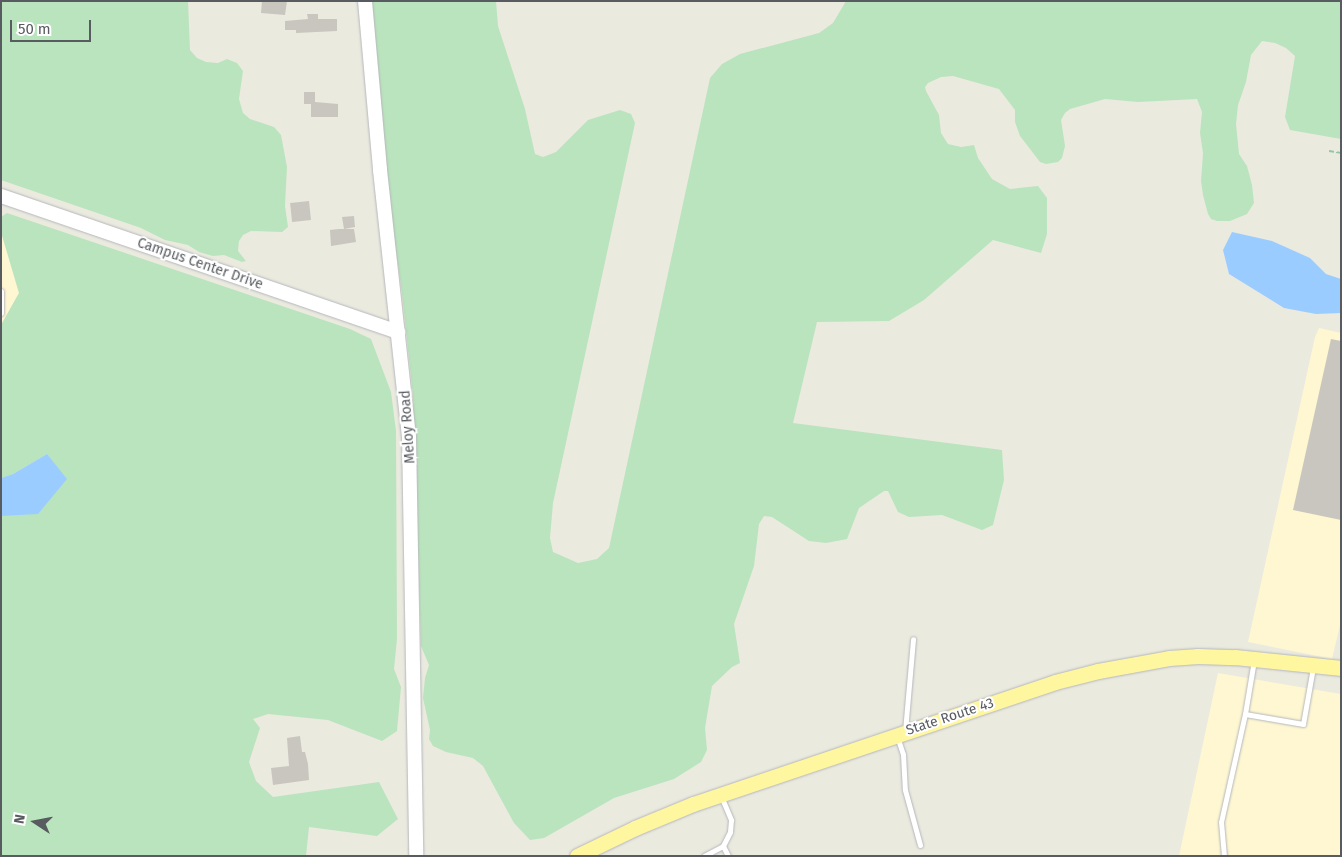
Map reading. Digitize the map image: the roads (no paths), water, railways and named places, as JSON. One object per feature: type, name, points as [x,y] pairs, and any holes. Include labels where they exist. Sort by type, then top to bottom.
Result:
[{"type":"main road","name":"State Route 43","points":[[578,856],[635,828],[720,794],[1055,682],[1098,671],[1169,658],[1198,656],[1254,658],[1341,668]]},
{"type":"street","name":"Meloy Road","points":[[365,1],[380,170],[409,437],[416,856]]},
{"type":"street","name":"Campus Center Drive","points":[[1,196],[398,332]]},
{"type":"lane","points":[[1,291],[1,313]]},
{"type":"lane","points":[[913,639],[901,733],[904,790],[920,845]]},
{"type":"lane","points":[[1224,856],[1221,822],[1245,714],[1254,658]]},
{"type":"lane","points":[[1245,714],[1303,724],[1314,664]]},
{"type":"lane","points":[[704,856],[723,846],[730,832],[731,820],[720,794]]},
{"type":"lane","points":[[723,846],[728,856]]},
{"type":"water","points":[[1232,232],[1272,241],[1310,258],[1326,274],[1341,279],[1341,313],[1316,314],[1284,308],[1229,274],[1223,250]]},
{"type":"water","points":[[47,454],[67,479],[38,514],[1,516],[1,478],[13,474]]}]
